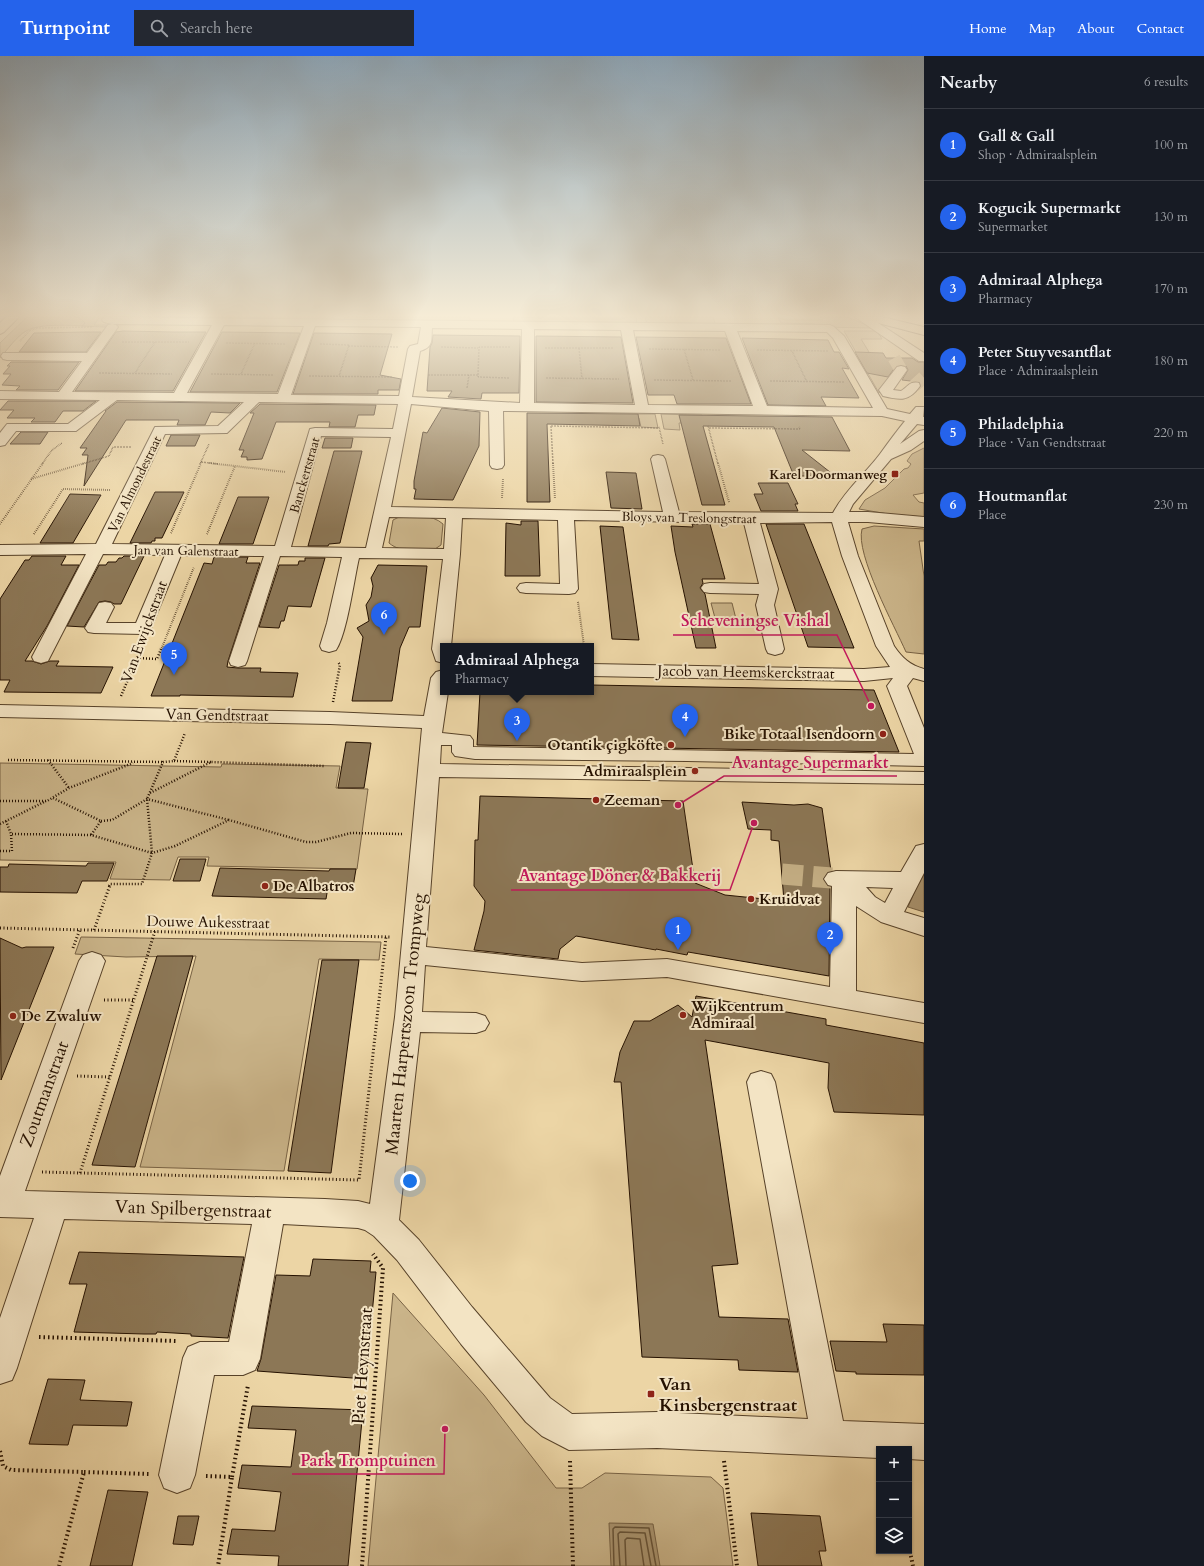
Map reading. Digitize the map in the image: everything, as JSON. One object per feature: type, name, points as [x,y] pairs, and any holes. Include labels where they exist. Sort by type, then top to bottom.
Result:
[{"type":"street","points":[[63,396],[69,387]]},
{"type":"street","points":[[178,397],[183,387]]},
{"type":"street","points":[[282,398],[286,387]]},
{"type":"street","points":[[407,387],[373,553],[452,554]]},
{"type":"street","points":[[527,387],[527,408]]},
{"type":"street","points":[[638,387],[642,409]]},
{"type":"street","points":[[753,387],[762,411]]},
{"type":"street","points":[[868,387],[882,412]]},
{"type":"street","points":[[888,387],[886,390],[888,393],[904,396],[908,394],[913,387]]},
{"type":"street","points":[[0,395],[405,400],[527,408],[882,412],[918,420]]},
{"type":"street","points":[[0,442],[12,427],[71,428],[113,396]]},
{"type":"street","name":"Van Almondestraat","points":[[41,656],[100,549],[160,430],[222,430],[256,398]]},
{"type":"street","points":[[917,673],[895,662],[885,646],[850,556],[840,517],[846,503],[886,456],[896,440],[918,420],[924,406]]},
{"type":"street","points":[[496,407],[497,465]]},
{"type":"street","name":"Banckertstraat","points":[[238,661],[278,551],[315,432],[399,433]]},
{"type":"street","points":[[886,456],[906,447],[924,434]]},
{"type":"street","points":[[658,459],[672,517]]},
{"type":"street","points":[[381,512],[454,513],[452,554],[442,643]]},
{"type":"street","name":"Bloys van Treslongstraat","points":[[454,513],[672,517],[868,517],[924,522]]},
{"type":"street","points":[[526,588],[569,589],[561,515]]},
{"type":"street","points":[[743,517],[756,535],[768,589],[765,605],[775,649]]},
{"type":"street","name":"Jan van Galenstraat","points":[[0,550],[100,549],[373,553]]},
{"type":"street","name":"Van Ewijckstraat","points":[[143,629],[169,550]]},
{"type":"street","points":[[329,646],[336,623],[352,552]]},
{"type":"street","points":[[710,588],[768,589]]},
{"type":"street","points":[[105,607],[94,628],[143,629]]},
{"type":"street","name":"Jacob van Heemskerckstraat","points":[[594,670],[864,675],[917,673]]},
{"type":"street","points":[[917,673],[897,686],[924,752]]},
{"type":"street","name":"Maarten Harpertszoon Trompweg","points":[[376,1237],[408,1022],[433,730],[440,684]]},
{"type":"street","name":"Van Gendtstraat","points":[[0,711],[330,718],[433,730]]},
{"type":"street","points":[[433,730],[463,740],[462,752],[475,753],[687,755],[924,760]]},
{"type":"street","points":[[430,770],[924,778]]},
{"type":"street","points":[[890,916],[924,851]]},
{"type":"street","points":[[838,879],[909,880]]},
{"type":"street","points":[[838,879],[868,903],[890,916],[924,927]]},
{"type":"street","points":[[838,879],[843,992]]},
{"type":"street","points":[[415,946],[505,963],[582,972],[667,968],[924,1013]]},
{"type":"street","name":"Zoutmanstraat","points":[[2,1204],[16,1172],[92,961]]},
{"type":"street","points":[[408,1022],[476,1023]]},
{"type":"street","points":[[762,1082],[829,1438]]},
{"type":"street","name":"Van Spilbergenstraat","points":[[2,1204],[270,1212],[325,1212],[364,1215],[376,1237]]},
{"type":"street","points":[[0,1368],[53,1206]]},
{"type":"street","points":[[177,1475],[200,1358],[243,1360],[270,1212]]},
{"type":"street","points":[[376,1237],[406,1248],[435,1286],[538,1410],[554,1424],[569,1432],[657,1430],[924,1442]]},
{"type":"path","points":[[550,408],[561,515]]},
{"type":"path","points":[[656,409],[666,457],[658,459]]},
{"type":"path","points":[[703,410],[732,511],[743,517]]},
{"type":"path","points":[[551,426],[660,428]]},
{"type":"path","points":[[0,524],[52,450],[76,432],[67,432],[71,428]]},
{"type":"path","points":[[169,550],[201,462],[215,430]]},
{"type":"path","points":[[31,479],[109,456],[113,447],[151,447]]},
{"type":"path","points":[[201,462],[303,474]]},
{"type":"path","points":[[497,465],[503,471],[501,514]]},
{"type":"path","points":[[137,658],[157,659],[235,466]]},
{"type":"path","points":[[24,550],[63,489],[131,490]]},
{"type":"path","points":[[569,589],[576,589],[584,643]]},
{"type":"path","name":"Van Ewijckstraat","points":[[113,713],[146,636],[143,629]]},
{"type":"path","points":[[329,646],[340,665],[330,718]]},
{"type":"path","points":[[174,761],[192,715]]},
{"type":"path","points":[[8,760],[135,762],[174,761],[325,766]]},
{"type":"path","points":[[48,760],[69,788]]},
{"type":"path","points":[[0,824],[69,788],[135,762]]},
{"type":"path","points":[[94,930],[110,884],[142,884],[152,853],[147,799],[163,762]]},
{"type":"path","points":[[150,793],[212,762]]},
{"type":"path","points":[[52,798],[102,821],[112,820],[147,799],[306,842],[316,842],[351,833],[410,834]]},
{"type":"path","points":[[0,801],[46,801]]},
{"type":"path","points":[[0,851],[12,851],[10,834],[6,820]]},
{"type":"path","points":[[10,834],[91,835],[152,853],[175,846],[229,820]]},
{"type":"path","points":[[91,835],[102,821]]},
{"type":"path","name":"Douwe Aukesstraat","points":[[0,928],[386,937],[415,946]]},
{"type":"path","points":[[80,1173],[155,931]]},
{"type":"path","points":[[16,1172],[359,1180],[386,937]]},
{"type":"path","points":[[78,1000],[134,1000]]},
{"type":"path","points":[[51,1075],[110,1077]]},
{"type":"path","name":"Piet Heynstraat","points":[[362,1566],[383,1268],[376,1237]]},
{"type":"path","points":[[11,1336],[183,1341]]},
{"type":"path","points":[[232,1477],[252,1360],[243,1360]]},
{"type":"path","points":[[569,1432],[573,1566]]},
{"type":"path","points":[[720,1434],[736,1566]]},
{"type":"path","points":[[0,1451],[3,1466],[11,1470],[84,1472],[59,1566]]},
{"type":"path","points":[[910,1554],[913,1566]]},
{"type":"shaded area","points":[[876,387],[883,387],[879,393]]},
{"type":"shaded area","points":[[620,414],[655,414],[658,428],[641,427],[639,418],[621,418]]},
{"type":"shaded area","points":[[661,414],[702,415],[705,423],[679,423],[680,430],[664,429]]},
{"type":"shaded area","points":[[924,448],[924,493],[913,495],[919,502],[924,503],[924,517],[888,514],[859,509],[865,500],[885,488],[904,469],[908,468],[911,464],[907,461],[912,454]]},
{"type":"shaded area","points":[[401,516],[423,516],[439,521],[443,524],[441,545],[435,549],[405,550],[389,543],[393,520]]},
{"type":"shaded area","points":[[874,526],[924,529],[924,541],[919,541],[924,576],[924,654],[906,652],[877,590],[864,555],[861,540],[862,529]]},
{"type":"shaded area","points":[[711,603],[732,603],[736,619],[715,618]]},
{"type":"shaded area","points":[[0,763],[221,767],[222,764],[340,766],[336,788],[368,789],[357,869],[207,866],[209,857],[178,857],[170,880],[110,879],[116,862],[0,860]]},
{"type":"shaded area","points":[[81,937],[381,942],[379,960],[319,959],[284,1171],[140,1167],[196,956],[126,957],[75,954]]},
{"type":"shaded area","points":[[393,1293],[484,1395],[556,1488],[582,1488],[605,1473],[711,1477],[723,1488],[733,1566],[368,1566]]},
{"type":"water","points":[[924,870],[924,912],[908,907]]},
{"type":"water","points":[[609,1523],[653,1524],[660,1566],[611,1566]]},
{"type":"building","points":[[19,387],[60,387],[58,390],[16,390]]},
{"type":"building","points":[[77,387],[175,387],[173,391],[75,391]]},
{"type":"building","points":[[192,387],[279,387],[277,392],[190,392]]},
{"type":"building","points":[[295,387],[399,387],[399,390],[378,390],[378,394],[293,394]]},
{"type":"building","points":[[427,387],[519,387],[519,393],[482,393],[481,399],[448,397],[452,391],[427,391]]},
{"type":"building","points":[[536,387],[630,387],[633,403],[536,402]]},
{"type":"building","points":[[646,387],[745,387],[751,404],[677,404],[674,395],[648,395]]},
{"type":"building","points":[[761,387],[853,387],[859,398],[821,397],[826,406],[768,405]]},
{"type":"building","points":[[8,401],[96,401],[83,411],[63,411],[55,422],[31,422],[35,418],[7,418],[14,410],[0,410]]},
{"type":"building","points":[[117,402],[240,403],[230,413],[211,412],[205,425],[177,425],[179,420],[126,420],[84,486],[88,455],[82,455],[87,448],[80,448],[105,411]]},
{"type":"building","points":[[260,404],[376,405],[374,415],[358,415],[355,427],[329,427],[330,422],[276,422],[262,459],[247,460],[247,457],[241,457],[244,450],[239,450],[254,413],[250,413]]},
{"type":"building","points":[[442,408],[480,412],[479,446],[453,500],[414,499],[416,489],[414,489],[414,481],[423,432],[427,433]]},
{"type":"building","points":[[527,413],[638,414],[640,426],[547,424],[550,502],[527,502]]},
{"type":"building","points":[[679,415],[832,417],[850,451],[802,450],[835,476],[794,476],[774,427],[703,426],[725,505],[702,505]]},
{"type":"building","points":[[21,432],[48,432],[40,444],[10,444]]},
{"type":"building","points":[[171,435],[200,435],[195,446],[166,446]]},
{"type":"building","points":[[325,438],[353,438],[351,448],[322,448]]},
{"type":"building","points":[[334,451],[362,451],[340,543],[329,544],[328,546],[308,546]]},
{"type":"building","points":[[606,472],[636,473],[642,509],[611,508]]},
{"type":"building","points":[[758,483],[788,483],[798,504],[795,504],[798,511],[761,511],[754,494],[763,494]]},
{"type":"building","points":[[155,492],[184,492],[162,538],[155,538],[155,541],[152,541],[151,543],[130,543]]},
{"type":"building","points":[[70,494],[101,495],[73,543],[40,543]]},
{"type":"building","points":[[238,497],[269,497],[253,544],[219,544]]},
{"type":"building","points":[[521,521],[538,521],[540,576],[505,576],[506,523],[521,525]]},
{"type":"building","points":[[692,524],[710,524],[725,579],[702,579],[703,583],[700,588],[705,594],[716,648],[696,648],[675,552],[671,526],[693,527]]},
{"type":"building","points":[[766,524],[804,524],[854,648],[808,647]]},
{"type":"building","points":[[600,526],[623,527],[639,640],[612,639]]},
{"type":"building","points":[[32,556],[66,556],[61,565],[79,565],[47,626],[25,661],[32,661],[41,664],[50,661],[59,661],[56,666],[113,667],[101,693],[4,692],[10,680],[0,680],[0,599],[25,560],[29,560]]},
{"type":"building","points":[[124,556],[144,556],[121,604],[114,604],[105,601],[99,602],[84,627],[67,626],[99,565],[106,565],[108,562],[116,562],[119,558]]},
{"type":"building","points":[[214,557],[248,557],[246,563],[260,563],[227,667],[261,668],[260,672],[298,673],[293,697],[180,695],[151,696],[204,563],[212,564]]},
{"type":"building","points":[[305,558],[325,558],[311,607],[288,606],[284,621],[281,621],[279,628],[259,627],[279,565],[298,565],[299,561],[305,561]]},
{"type":"building","points":[[378,565],[427,566],[420,627],[409,627],[400,648],[392,701],[352,701],[363,637],[357,628],[369,621],[366,605],[371,597],[373,586],[371,578]]},
{"type":"building","points":[[594,685],[874,690],[899,752],[477,745],[480,695],[594,695]]},
{"type":"building","points":[[346,742],[371,743],[364,788],[338,788]]},
{"type":"building","points":[[480,796],[683,801],[695,883],[725,895],[784,901],[779,841],[771,840],[771,830],[748,829],[742,802],[794,805],[808,804],[822,808],[831,871],[827,872],[823,878],[827,886],[830,887],[829,976],[688,952],[687,955],[576,936],[560,949],[558,959],[474,950],[484,911],[485,901],[474,886],[475,840],[478,840]]},
{"type":"building","points":[[180,859],[206,859],[200,881],[173,881]]},
{"type":"building","points":[[88,863],[114,863],[107,881],[82,881],[77,893],[0,892],[0,867],[8,867],[9,864],[86,866]]},
{"type":"building","points":[[220,868],[329,871],[330,869],[356,869],[353,887],[328,887],[326,899],[212,896]]},
{"type":"building","name":"De Zwaluw","points":[[0,938],[22,948],[54,947],[1,1080]]},
{"type":"building","points":[[157,956],[193,956],[135,1167],[92,1165]]},
{"type":"building","points":[[322,960],[359,960],[331,1173],[288,1171]]},
{"type":"building","points":[[696,996],[826,1019],[826,1025],[924,1043],[924,1115],[834,1112],[828,1088],[829,1063],[705,1040],[738,1264],[712,1266],[719,1317],[788,1319],[798,1372],[739,1370],[738,1360],[642,1357],[621,1082],[614,1082],[620,1052],[634,1021],[650,1021],[678,1005],[692,1017]]},
{"type":"building","points":[[79,1252],[244,1257],[228,1338],[157,1332],[156,1334],[144,1334],[74,1332],[87,1284],[69,1284]]},
{"type":"building","points":[[313,1259],[371,1261],[370,1272],[376,1272],[366,1379],[257,1371],[261,1359],[276,1275],[310,1276]]},
{"type":"building","points":[[883,1324],[924,1325],[924,1375],[856,1374],[856,1372],[836,1371],[830,1341],[887,1342]]},
{"type":"building","points":[[48,1379],[85,1380],[80,1400],[132,1402],[127,1426],[73,1425],[68,1445],[29,1444]]},
{"type":"building","points":[[252,1406],[363,1410],[348,1566],[278,1566],[279,1556],[227,1554],[232,1529],[275,1531],[281,1492],[238,1488],[242,1465],[291,1467],[296,1430],[248,1428]]},
{"type":"building","points":[[108,1490],[148,1492],[132,1566],[90,1566]]},
{"type":"building","points":[[751,1513],[820,1516],[826,1551],[819,1551],[822,1566],[758,1566]]},
{"type":"building","points":[[178,1516],[199,1516],[193,1545],[173,1544]]},
{"type":"tunnel","points":[[782,874],[832,878]]},
{"type":"place","name":"Karel Doormanweg","points":[[895,474]]},
{"type":"place","name":"Houtmanflat","points":[[384,635]]},
{"type":"place","name":"Philadelphia","points":[[174,675]]},
{"type":"place","name":"Scheveningse Vishal","points":[[871,706]]},
{"type":"place","name":"Bike Totaal Isendoorn","points":[[883,734]]},
{"type":"place","name":"Peter Stuyvesantflat","points":[[685,737]]},
{"type":"place","name":"Admiraal Alphega","points":[[517,741]]},
{"type":"place","name":"Otantik çigköfte","points":[[671,745]]},
{"type":"place","name":"Admiraalsplein","points":[[695,771]]},
{"type":"place","name":"Zeeman","points":[[596,800]]},
{"type":"place","name":"Avantage Supermarkt","points":[[678,805]]},
{"type":"place","name":"Avantage Döner & Bakkerij","points":[[754,823]]},
{"type":"place","name":"De Albatros","points":[[265,886]]},
{"type":"place","name":"Kruidvat","points":[[751,899]]},
{"type":"place","name":"Gall & Gall","points":[[678,950]]},
{"type":"place","name":"Kogucik Supermarkt","points":[[830,955]]},
{"type":"place","name":"Wijkcentrum Admiraal","points":[[683,1015]]},
{"type":"place","name":"De Zwaluw","points":[[13,1016]]},
{"type":"place","name":"Van Kinsbergenstraat","points":[[651,1394]]},
{"type":"place","name":"Park Tromptuinen","points":[[445,1429]]}]
